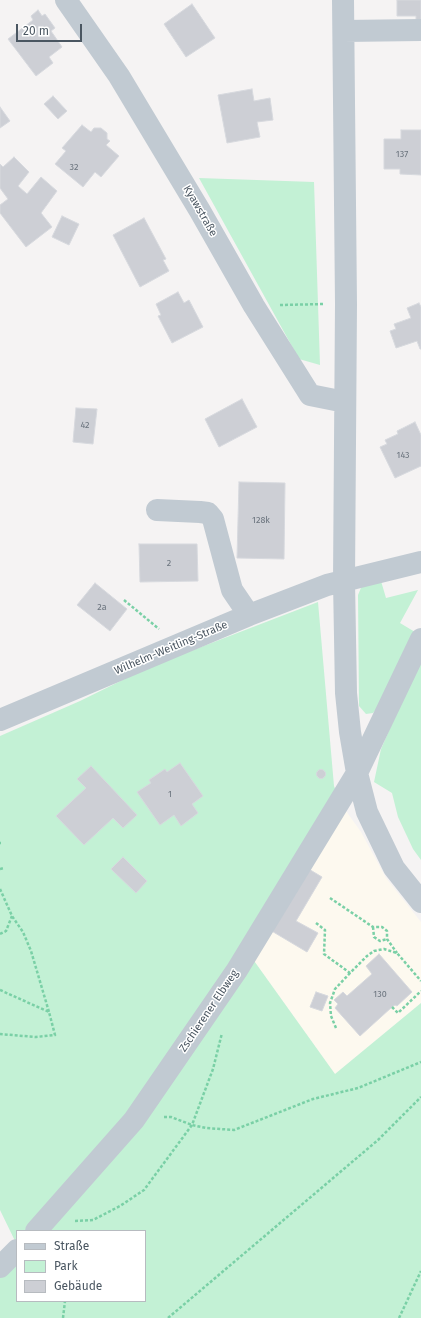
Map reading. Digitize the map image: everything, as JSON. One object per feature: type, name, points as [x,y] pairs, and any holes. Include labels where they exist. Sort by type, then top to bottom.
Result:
[{"type":"street","name":"Kyawstraße","points":[[66,0],[119,76],[200,211],[254,306],[310,395],[345,402]]},
{"type":"street","points":[[344,0],[346,304],[344,581],[346,693],[350,732],[367,812],[394,868],[421,902]]},
{"type":"street","points":[[344,31],[421,30]]},
{"type":"street","points":[[157,510],[208,513],[213,519],[232,590],[249,615]]},
{"type":"street","name":"Wilhelm-Weitling-Straße","points":[[0,720],[249,615],[327,585],[421,562]]},
{"type":"street","name":"Zschierener Elbweg","points":[[39,1227],[134,1120],[248,952],[358,773],[421,639]]},
{"type":"street","points":[[0,1267],[16,1251]]},
{"type":"path","points":[[254,306],[346,304]]},
{"type":"path","points":[[124,600],[178,645]]},
{"type":"path","points":[[0,869],[4,868]]},
{"type":"path","points":[[0,888],[12,916],[23,932],[31,951],[55,1035],[36,1037],[0,1034]]},
{"type":"path","points":[[330,898],[374,927],[382,927],[387,931],[387,939],[421,981]]},
{"type":"path","points":[[0,934],[6,931],[12,916]]},
{"type":"path","points":[[316,924],[325,930],[324,954],[350,973]]},
{"type":"path","points":[[374,927],[374,937],[380,941],[387,939]]},
{"type":"path","points":[[336,1028],[331,1016],[330,1003],[335,989],[367,956],[374,951],[384,949],[397,953]]},
{"type":"path","points":[[0,990],[49,1012]]},
{"type":"path","points":[[392,1007],[398,1013],[421,991]]},
{"type":"path","points":[[39,1227],[93,1220],[120,1206],[144,1190],[192,1125],[214,1069],[222,1031]]},
{"type":"path","points":[[134,1120],[155,1116],[171,1117],[192,1125],[206,1128],[234,1130],[313,1099],[358,1088],[421,1062]]},
{"type":"path","points":[[168,1318],[378,1140],[421,1097]]},
{"type":"path","points":[[399,1318],[421,1271]]},
{"type":"path","points":[[63,1318],[65,1302]]},
{"type":"shaded area","points":[[341,804],[361,832],[386,878],[421,922],[421,1003],[335,1074],[252,958]]},
{"type":"green space","points":[[199,178],[314,182],[320,365],[299,359]]},
{"type":"green space","points":[[381,581],[386,598],[418,590],[400,623],[415,632],[378,707],[373,713],[366,714],[359,706],[358,595],[363,583]]},
{"type":"green space","points":[[318,602],[334,786],[341,804],[252,958],[335,1074],[421,1003],[421,1318],[0,1318],[0,1274],[16,1259],[16,1302],[146,1302],[146,1230],[16,1230],[16,1243],[0,1210],[0,736],[80,701],[149,667]]},
{"type":"green space","points":[[421,657],[421,860],[413,849],[398,817],[392,793],[374,782],[381,749]]},
{"type":"building","points":[[397,0],[421,0],[421,23],[416,23],[416,16],[397,16]]},
{"type":"building","points":[[192,4],[215,38],[186,57],[164,24]]},
{"type":"building","points":[[38,10],[42,16],[45,14],[55,28],[51,31],[62,47],[49,57],[53,63],[36,76],[8,39],[33,20],[31,16]]},
{"type":"building","points":[[252,89],[254,101],[270,98],[273,120],[257,122],[260,137],[227,143],[218,95]]},
{"type":"building","points":[[53,96],[67,111],[58,119],[44,104]]},
{"type":"building","points":[[0,107],[10,121],[0,128]]},
{"type":"building","points":[[82,125],[91,132],[94,128],[101,128],[107,133],[107,139],[110,141],[106,145],[119,156],[101,177],[95,172],[83,187],[55,164],[66,151],[62,148]]},
{"type":"building","points":[[401,130],[421,130],[421,175],[400,174],[400,169],[384,169],[384,139],[401,139]]},
{"type":"building","points":[[14,157],[29,172],[18,186],[27,194],[41,177],[57,191],[41,213],[52,227],[26,247],[0,213],[0,205],[8,199],[0,188],[0,164],[3,167]]},
{"type":"building","points":[[62,216],[79,224],[69,245],[52,237]]},
{"type":"building","points":[[144,218],[166,259],[163,260],[169,271],[140,287],[113,235]]},
{"type":"building","points":[[178,292],[184,303],[189,300],[203,327],[172,343],[158,316],[161,315],[156,304]]},
{"type":"building","points":[[419,303],[421,307],[421,349],[417,341],[396,348],[390,331],[396,329],[394,324],[411,318],[407,308]]},
{"type":"building","points":[[242,399],[257,427],[219,447],[205,419]]},
{"type":"building","points":[[76,408],[97,409],[93,444],[73,442]]},
{"type":"building","points":[[415,422],[421,435],[421,466],[395,478],[380,447],[387,444],[385,440],[398,434],[397,431]]},
{"type":"building","points":[[239,482],[285,483],[284,559],[237,558]]},
{"type":"building","points":[[139,544],[197,544],[198,581],[140,582]]},
{"type":"building","points":[[95,583],[127,609],[110,631],[77,605]]},
{"type":"building","points":[[180,763],[203,796],[192,804],[198,813],[181,826],[174,815],[160,825],[137,792],[151,783],[149,780],[165,769],[167,772]]},
{"type":"building","points":[[91,766],[137,815],[123,828],[113,818],[84,845],[56,816],[86,788],[77,779]]},
{"type":"building","points":[[321,769],[326,774],[321,779],[316,774]]},
{"type":"building","points":[[123,857],[147,881],[136,893],[111,869]]},
{"type":"building","points":[[307,868],[322,877],[296,921],[318,933],[307,952],[270,930]]},
{"type":"building","points":[[379,954],[412,992],[397,1006],[395,1005],[392,1007],[360,1036],[335,1008],[338,1004],[334,1000],[343,992],[347,996],[372,974],[366,966]]},
{"type":"building","points":[[316,992],[328,996],[322,1011],[310,1007]]}]
